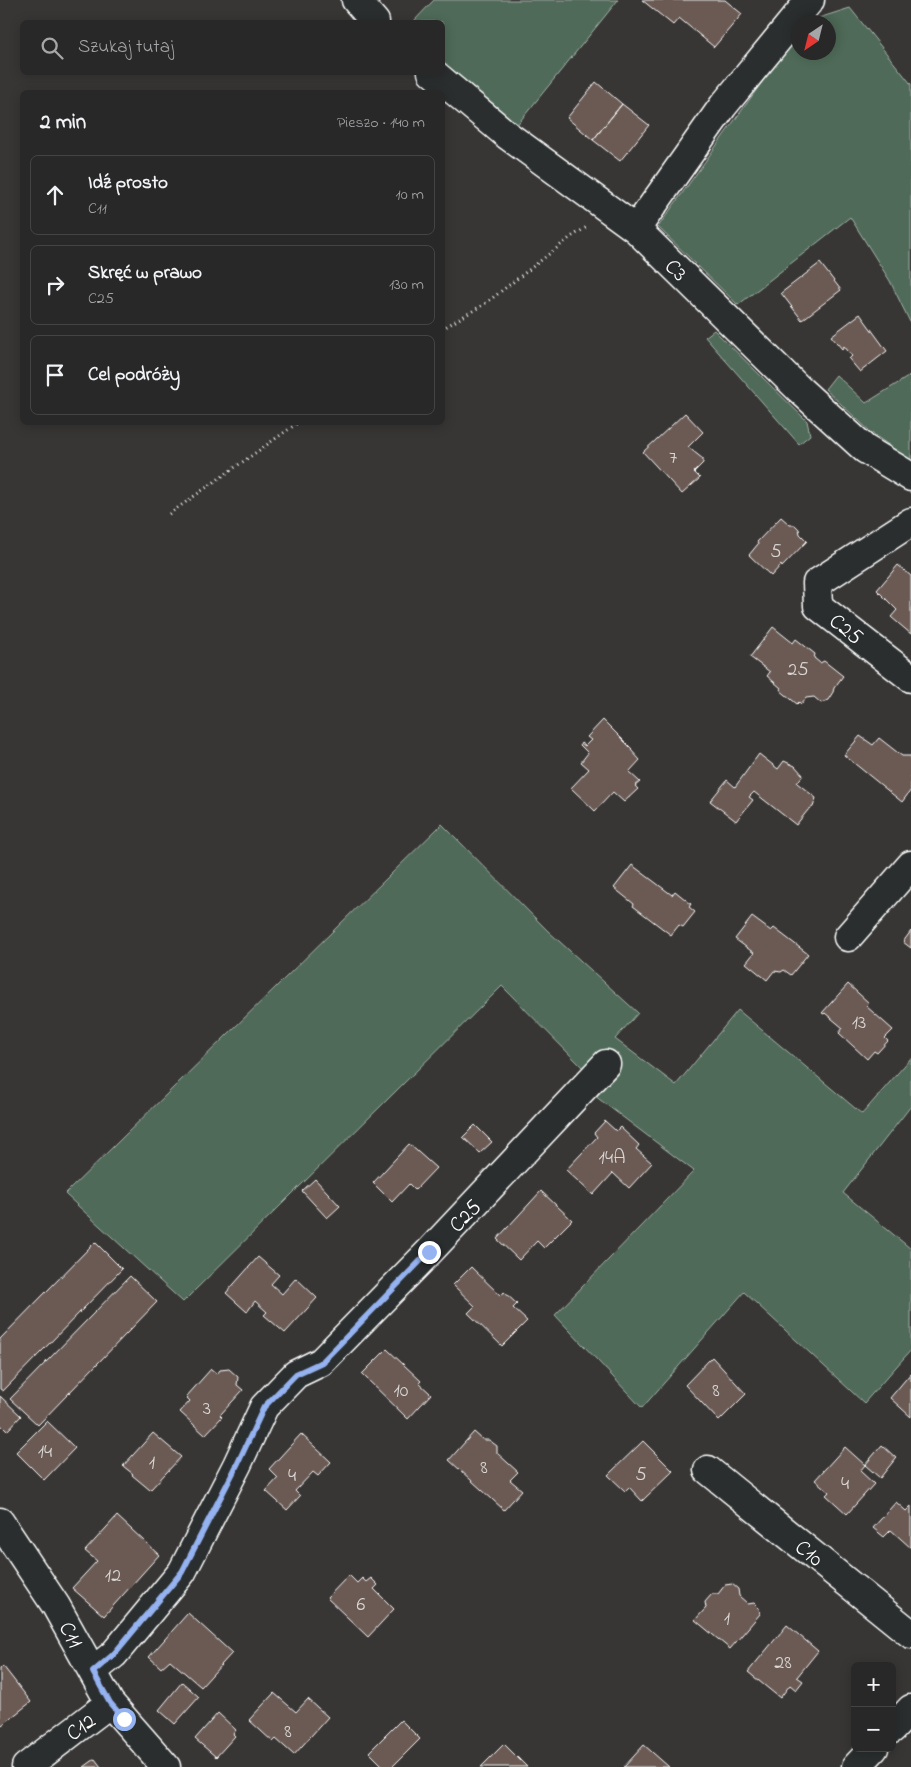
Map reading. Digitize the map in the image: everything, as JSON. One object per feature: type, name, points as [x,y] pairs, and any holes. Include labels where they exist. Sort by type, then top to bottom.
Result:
[{"type":"street","points":[[356,0],[373,20]]},
{"type":"street","points":[[636,229],[723,106],[810,0]]},
{"type":"street","name":"C3","points":[[436,75],[507,135],[636,229],[799,389],[865,449],[911,477]]},
{"type":"street","name":"C25","points":[[911,522],[817,584],[818,606],[911,678]]},
{"type":"street","points":[[848,937],[911,865]]},
{"type":"street","name":"C25","points":[[93,1672],[114,1654],[182,1572],[237,1465],[264,1407],[296,1374],[322,1362],[429,1252],[606,1064]]},
{"type":"street","name":"C10","points":[[708,1470],[911,1634]]},
{"type":"street","name":"C11","points":[[0,1522],[56,1606],[110,1703],[166,1767]]},
{"type":"street","name":"C12","points":[[26,1767],[110,1703]]},
{"type":"street","points":[[896,1725],[911,1709]]},
{"type":"street","points":[[856,1767],[870,1752]]},
{"type":"path","points":[[445,327],[486,304],[571,237],[612,211]]},
{"type":"path","points":[[169,514],[295,425]]},
{"type":"green space","points":[[434,0],[618,0],[516,126],[445,65],[445,20],[415,20]]},
{"type":"green space","points":[[850,8],[911,84],[911,324],[890,281],[850,217],[738,305],[658,227],[791,42],[791,60],[836,60],[836,15],[828,15]]},
{"type":"green space","points":[[714,330],[807,421],[810,435],[799,444],[705,337]]},
{"type":"green space","points":[[836,375],[866,403],[911,375],[911,461],[873,434],[825,389]]},
{"type":"green space","points":[[442,824],[548,931],[638,1013],[615,1039],[676,1085],[738,1010],[862,1114],[911,1058],[911,1106],[843,1193],[911,1249],[911,1350],[864,1403],[744,1292],[642,1408],[555,1315],[694,1171],[595,1096],[620,1069],[605,1056],[587,1072],[502,986],[183,1302],[65,1194]]},
{"type":"building","points":[[642,0],[725,0],[742,14],[714,47],[679,18],[673,25]]},
{"type":"building","points":[[596,82],[622,104],[593,140],[567,118]]},
{"type":"building","points":[[622,104],[649,125],[620,161],[593,140]]},
{"type":"building","points":[[820,263],[841,290],[802,320],[781,293]]},
{"type":"building","points":[[860,314],[887,351],[860,372],[849,359],[852,356],[844,346],[842,349],[831,336]]},
{"type":"building","points":[[685,413],[703,432],[688,447],[703,459],[703,463],[694,472],[700,478],[682,494],[643,452]]},
{"type":"building","points":[[781,517],[790,525],[795,525],[807,541],[771,576],[749,555],[758,544],[757,542]]},
{"type":"building","points":[[898,565],[911,576],[911,634],[891,617],[897,610],[877,590]]},
{"type":"building","points":[[773,627],[793,643],[796,639],[815,654],[814,658],[820,663],[824,661],[843,676],[828,700],[821,703],[814,697],[806,698],[801,704],[799,702],[797,704],[767,676],[770,672],[750,657]]},
{"type":"building","points":[[603,720],[632,749],[640,760],[629,772],[640,782],[635,786],[638,789],[624,802],[613,792],[595,811],[571,788],[589,769],[581,762],[588,753],[580,745],[581,743],[585,746],[591,740],[587,737]]},
{"type":"building","points":[[860,736],[873,745],[879,738],[902,756],[911,756],[911,790],[902,802],[844,755]]},
{"type":"building","points":[[759,754],[778,769],[784,761],[795,766],[803,775],[797,783],[816,798],[813,807],[808,810],[796,825],[754,792],[749,797],[753,800],[736,821],[710,801],[727,780],[735,787]]},
{"type":"building","points":[[632,865],[672,895],[675,891],[691,904],[689,907],[695,912],[683,927],[679,925],[671,935],[633,906],[634,904],[614,888]]},
{"type":"building","points":[[752,917],[771,931],[774,928],[808,954],[791,975],[784,970],[781,972],[774,971],[767,980],[746,963],[754,953],[735,939]]},
{"type":"building","points":[[911,931],[911,948],[903,942]]},
{"type":"building","points":[[848,984],[869,1003],[866,1006],[893,1030],[885,1038],[888,1041],[877,1053],[874,1051],[867,1059],[839,1033],[843,1028],[825,1013],[822,1013]]},
{"type":"building","points":[[605,1121],[616,1131],[620,1127],[639,1145],[636,1149],[652,1163],[629,1188],[613,1173],[593,1195],[566,1170],[597,1137],[594,1133]]},
{"type":"building","points":[[475,1125],[492,1142],[480,1153],[463,1137]]},
{"type":"building","points":[[409,1144],[436,1168],[415,1190],[409,1184],[392,1202],[373,1183]]},
{"type":"building","points":[[315,1179],[340,1206],[327,1218],[302,1191]]},
{"type":"building","points":[[541,1191],[572,1220],[544,1248],[537,1241],[519,1260],[497,1239]]},
{"type":"building","points":[[95,1242],[122,1269],[3,1391],[0,1389],[0,1339]]},
{"type":"building","points":[[258,1257],[279,1275],[271,1284],[282,1294],[296,1278],[317,1298],[285,1333],[264,1315],[267,1312],[255,1301],[247,1312],[226,1293]]},
{"type":"building","points":[[471,1267],[501,1296],[504,1292],[517,1304],[513,1308],[527,1321],[502,1346],[468,1313],[475,1306],[453,1285]]},
{"type":"building","points":[[130,1276],[157,1302],[38,1425],[10,1399]]},
{"type":"building","points":[[387,1349],[421,1381],[419,1383],[431,1394],[408,1419],[362,1374]]},
{"type":"building","points":[[712,1357],[746,1394],[719,1421],[685,1385]]},
{"type":"building","points":[[211,1369],[217,1374],[220,1370],[229,1369],[238,1377],[237,1385],[243,1390],[205,1435],[180,1412],[190,1401],[186,1397]]},
{"type":"building","points":[[911,1373],[911,1417],[890,1398]]},
{"type":"building","points":[[0,1396],[21,1416],[7,1431],[0,1424]]},
{"type":"building","points":[[47,1421],[75,1448],[44,1480],[16,1452]]},
{"type":"building","points":[[474,1432],[483,1440],[489,1440],[497,1446],[497,1453],[518,1472],[510,1480],[522,1490],[504,1510],[449,1460]]},
{"type":"building","points":[[153,1433],[181,1457],[150,1490],[123,1466]]},
{"type":"building","points":[[301,1434],[331,1462],[318,1476],[313,1472],[295,1491],[300,1496],[287,1510],[266,1491],[278,1478],[269,1469]]},
{"type":"building","points":[[643,1441],[673,1471],[642,1501],[629,1487],[625,1491],[608,1475]]},
{"type":"building","points":[[882,1445],[896,1458],[880,1478],[865,1465]]},
{"type":"building","points":[[845,1447],[865,1465],[860,1471],[874,1484],[847,1514],[826,1495],[829,1492],[815,1480]]},
{"type":"building","points":[[896,1502],[906,1511],[911,1506],[911,1548],[891,1530],[884,1537],[873,1528]]},
{"type":"building","points":[[117,1516],[159,1555],[104,1616],[72,1588],[97,1561],[85,1551]]},
{"type":"building","points":[[349,1575],[357,1583],[362,1578],[366,1582],[371,1578],[378,1585],[374,1589],[394,1609],[368,1637],[327,1598]]},
{"type":"building","points":[[732,1584],[738,1589],[739,1596],[748,1604],[754,1603],[759,1608],[760,1614],[730,1649],[695,1620],[706,1608],[705,1602],[712,1594],[718,1594],[725,1585]]},
{"type":"building","points":[[188,1613],[232,1653],[201,1687],[170,1660],[161,1668],[149,1657]]},
{"type":"building","points":[[787,1625],[818,1651],[797,1677],[803,1681],[796,1690],[790,1685],[780,1698],[748,1672]]},
{"type":"building","points":[[3,1666],[31,1702],[2,1725],[0,1723],[0,1669]]},
{"type":"building","points":[[182,1682],[199,1697],[175,1724],[159,1710]]},
{"type":"building","points":[[274,1693],[296,1712],[308,1699],[328,1717],[294,1755],[276,1739],[273,1742],[249,1720]]},
{"type":"building","points":[[218,1713],[236,1730],[233,1734],[235,1736],[216,1757],[195,1739]]},
{"type":"building","points":[[401,1720],[420,1739],[392,1767],[384,1767],[369,1752]]},
{"type":"building","points":[[504,1744],[527,1767],[481,1767]]},
{"type":"building","points":[[644,1745],[669,1767],[624,1767]]},
{"type":"building","points":[[95,1759],[101,1767],[84,1767]]},
{"type":"route","points":[[124,1719],[110,1703],[93,1672],[114,1654],[182,1572],[237,1465],[264,1407],[296,1374],[322,1362],[429,1252]]}]
